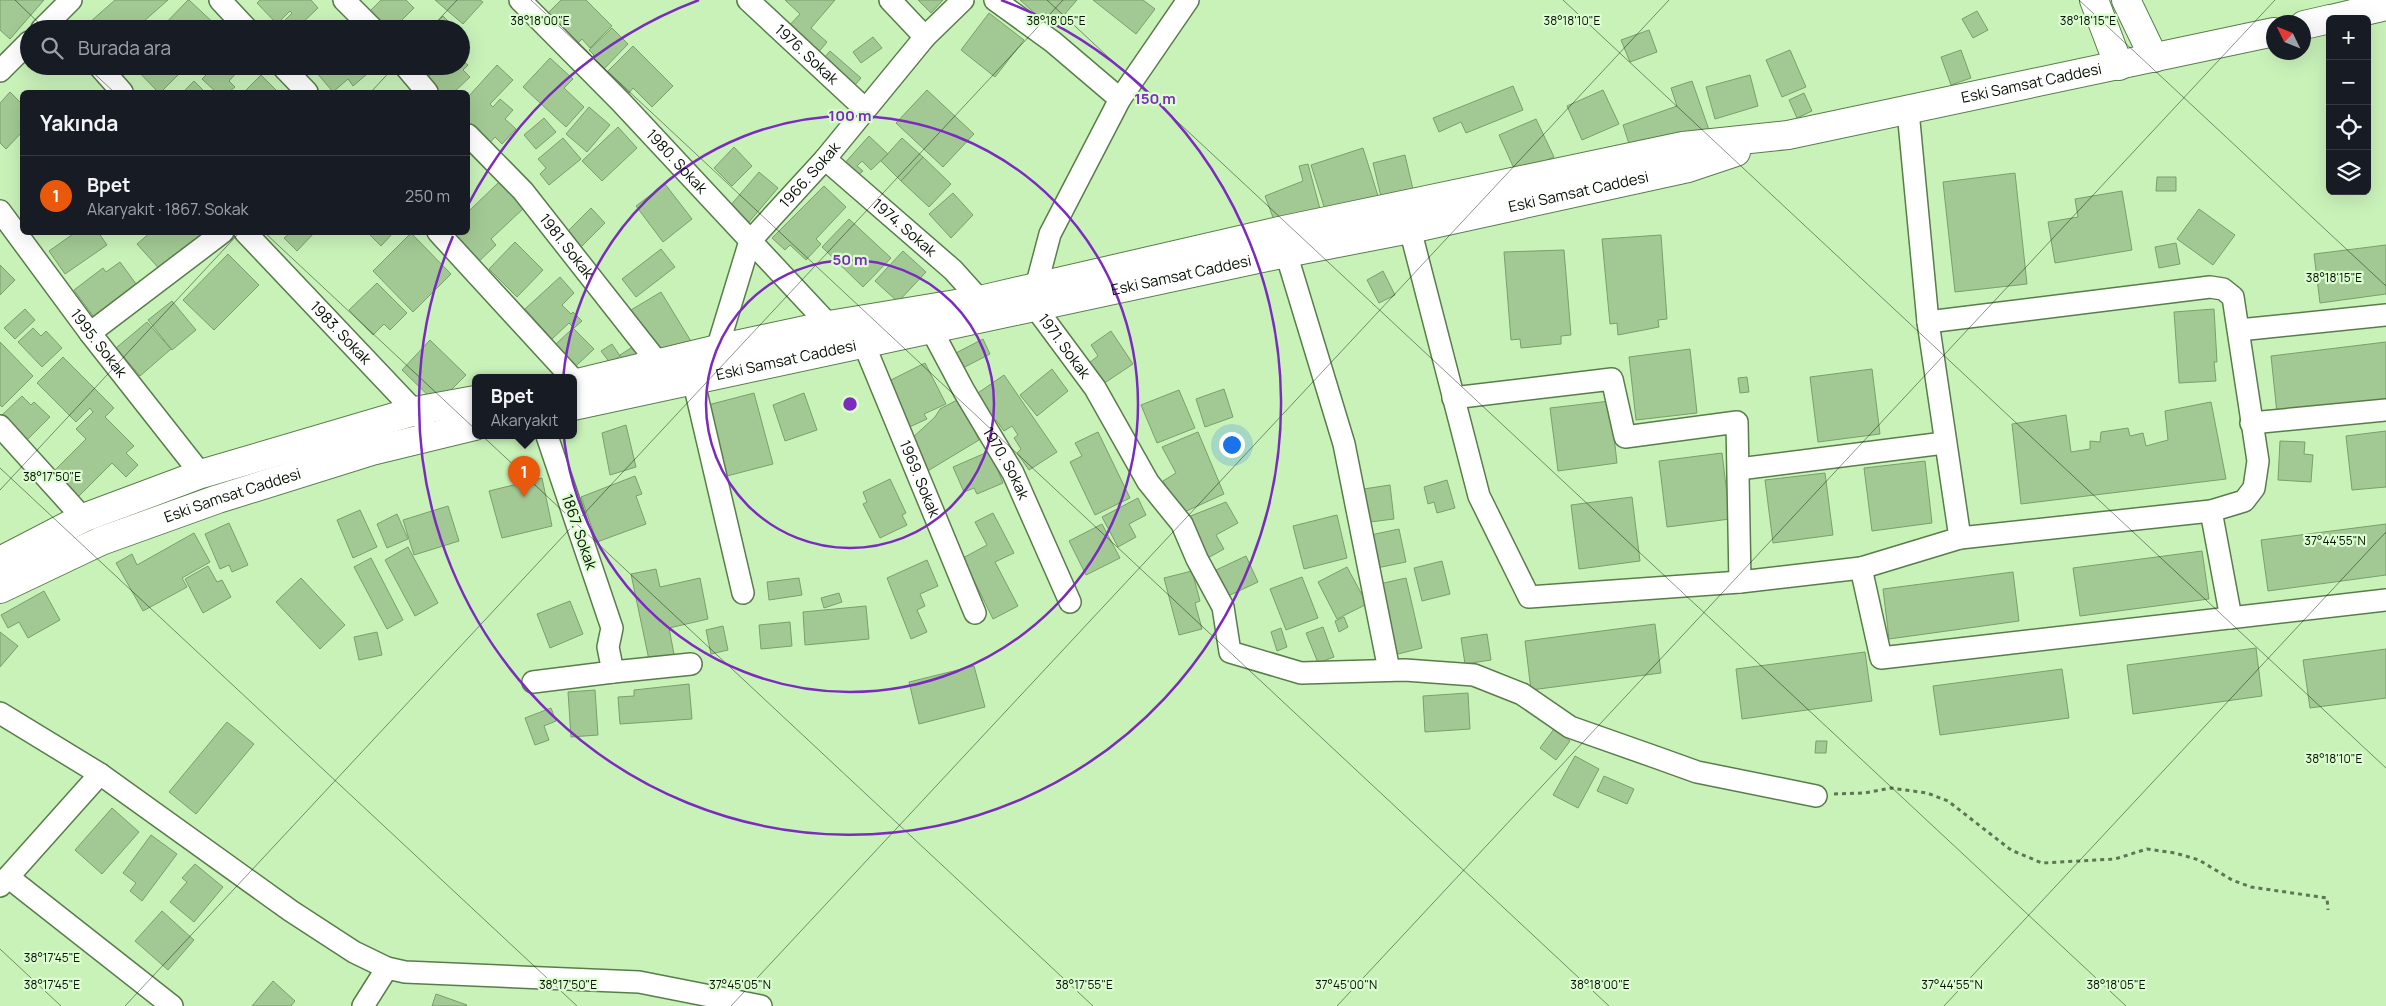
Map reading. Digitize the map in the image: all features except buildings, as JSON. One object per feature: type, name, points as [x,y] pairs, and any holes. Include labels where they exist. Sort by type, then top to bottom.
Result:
[{"type":"street","points":[[58,20],[71,0]]},
{"type":"street","points":[[220,0],[239,20]]},
{"type":"street","points":[[344,0],[364,20]]},
{"type":"street","name":"1980. Sokak","points":[[520,0],[621,102],[829,325]]},
{"type":"street","name":"1976. Sokak","points":[[748,0],[865,109]]},
{"type":"street","points":[[890,0],[926,37]]},
{"type":"street","name":"1966. Sokak","points":[[717,349],[750,241],[824,159],[926,37],[963,0]]},
{"type":"street","points":[[995,0],[1053,42],[1120,99]]},
{"type":"street","points":[[1035,297],[1050,234],[1120,99],[1188,0]]},
{"type":"street","points":[[2094,0],[2119,66]]},
{"type":"street","points":[[2126,0],[2154,58]]},
{"type":"street","points":[[2347,15],[2386,6]]},
{"type":"street","points":[[2311,23],[2326,20]]},
{"type":"street","name":"Eski Samsat Caddesi","points":[[577,386],[693,379],[931,329],[1035,297],[1289,229],[1683,146],[1788,135],[2266,34]]},
{"type":"street","points":[[0,71],[20,51]]},
{"type":"street","points":[[107,75],[120,90]]},
{"type":"street","points":[[291,75],[305,90]]},
{"type":"street","points":[[412,75],[425,90]]},
{"type":"street","points":[[1908,111],[1928,322],[1944,443],[1960,538]]},
{"type":"street","name":"Eski Samsat Caddesi","points":[[577,385],[717,349],[829,325],[980,300],[1035,297],[1410,229],[1688,168],[1788,135]]},
{"type":"street","name":"1981. Sokak","points":[[470,137],[523,191],[659,364]]},
{"type":"street","name":"1974. Sokak","points":[[824,159],[953,270],[980,300]]},
{"type":"street","name":"1995. Sokak","points":[[0,211],[90,333],[201,474]]},
{"type":"street","points":[[1410,229],[1479,496],[1529,597],[1740,582],[1861,568],[1960,538],[2211,511],[2244,502],[2254,488],[2258,461],[2239,330],[2233,297],[2223,289],[2210,287],[1928,322]]},
{"type":"street","points":[[90,333],[219,235]]},
{"type":"street","name":"1983. Sokak","points":[[248,235],[436,434]]},
{"type":"street","points":[[441,235],[562,374]]},
{"type":"street","points":[[1286,253],[1344,444],[1389,670],[1474,675],[1522,694],[1570,727],[1697,772],[1816,796]]},
{"type":"street","name":"1971. Sokak","points":[[1035,297],[1094,388],[1148,482],[1182,524],[1197,559],[1223,607],[1230,652],[1301,673],[1389,670]]},
{"type":"street","points":[[2239,330],[2386,315]]},
{"type":"street","name":"1970. Sokak","points":[[931,329],[964,391],[1012,473],[1070,602]]},
{"type":"street","name":"1969. Sokak","points":[[863,342],[975,613]]},
{"type":"street","points":[[693,379],[743,593]]},
{"type":"street","points":[[1453,398],[1612,379],[1625,437],[1736,422],[1739,470],[1740,582]]},
{"type":"street","name":"Eski Samsat Caddesi","points":[[0,561],[83,518],[201,474],[415,411],[472,401]]},
{"type":"street","points":[[2251,423],[2386,410]]},
{"type":"street","points":[[0,426],[83,518]]},
{"type":"street","name":"Eski Samsat Caddesi","points":[[0,589],[102,541],[218,499],[372,451],[472,427]]},
{"type":"street","name":"1867. Sokak","points":[[548,439],[612,628],[608,647],[613,672]]},
{"type":"street","points":[[1739,470],[1944,443]]},
{"type":"street","points":[[2211,511],[2231,618]]},
{"type":"street","points":[[1861,568],[1881,658],[2386,600]]},
{"type":"street","points":[[533,682],[691,664]]},
{"type":"street","points":[[0,713],[100,774],[291,910],[354,952],[387,968],[405,972],[639,982],[761,1006]]},
{"type":"street","points":[[100,774],[4,882],[172,1006]]},
{"type":"street","points":[[363,1006],[387,968]]},
{"type":"path","points":[[1816,796],[1865,793],[1891,788],[1927,793],[1948,801],[2011,850],[2042,863],[2115,859],[2147,849],[2175,853],[2199,860],[2232,880],[2251,887],[2326,898],[2328,910]]},
{"type":"place","name":"Bpet","points":[[524,497]]}]
